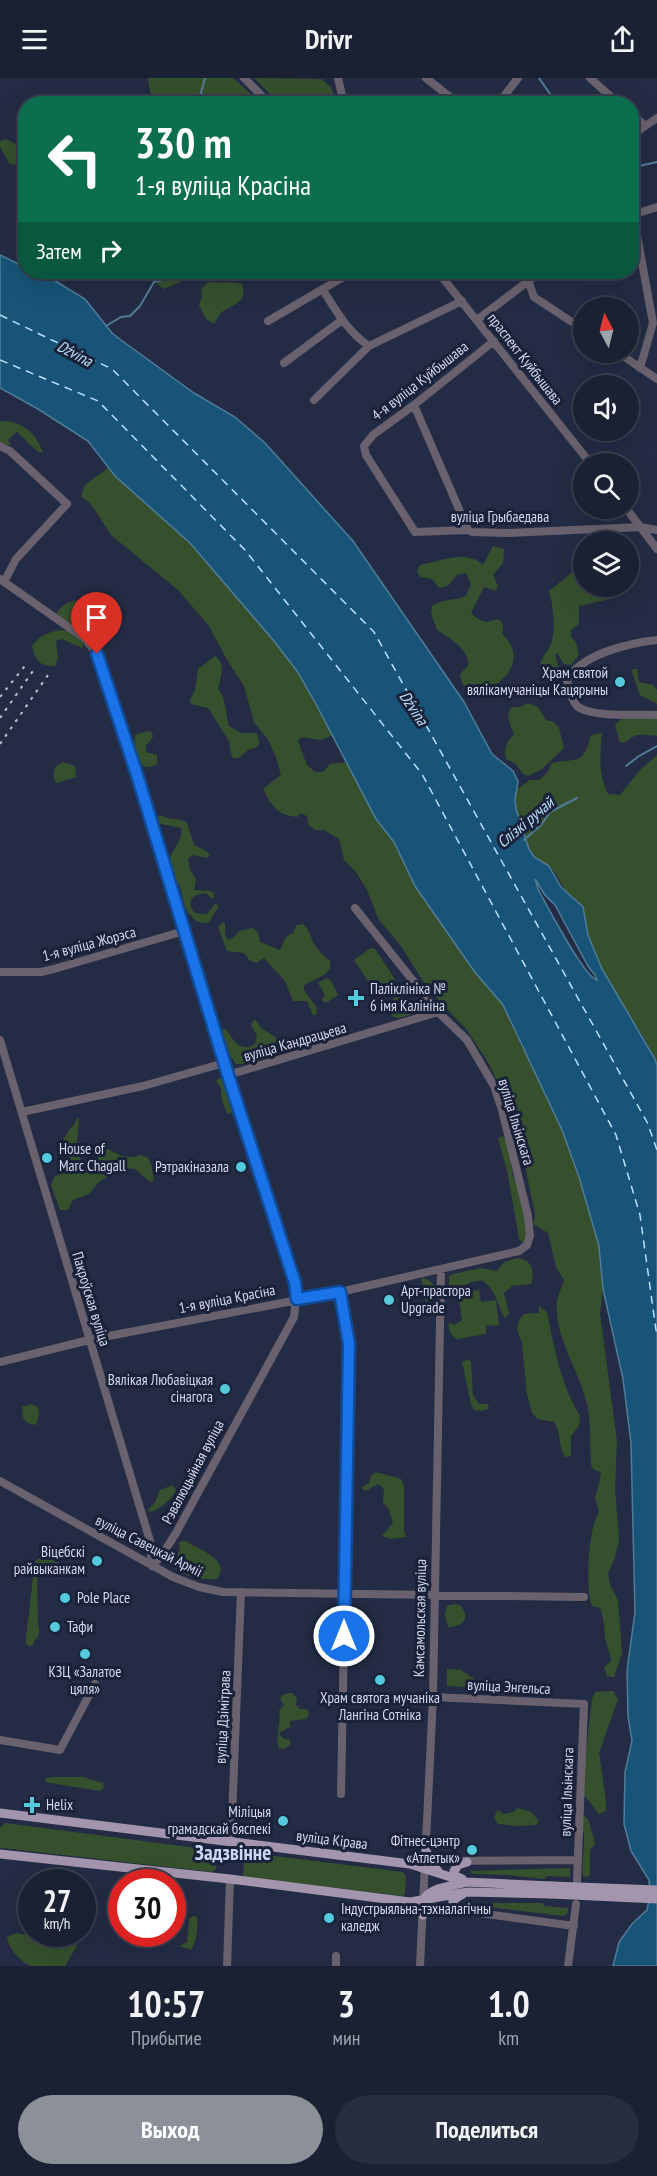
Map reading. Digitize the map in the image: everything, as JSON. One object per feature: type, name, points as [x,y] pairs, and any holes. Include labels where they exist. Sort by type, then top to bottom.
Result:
[{"type":"main road","name":"вуліца Кірава","points":[[2,1815],[427,1865],[467,1887],[552,1890]]},
{"type":"main road","points":[[426,1851],[427,1865]]},
{"type":"main road","points":[[0,1854],[230,1879],[410,1902],[423,1907]]},
{"type":"main road","points":[[467,1862],[458,1865],[454,1871],[455,1876],[467,1887]]},
{"type":"main road","points":[[423,1907],[427,1894],[434,1890],[467,1887]]},
{"type":"main road","points":[[460,1911],[453,1904],[453,1900],[467,1887]]},
{"type":"main road","points":[[552,1890],[657,1890]]},
{"type":"main road","points":[[552,1890],[657,1899]]},
{"type":"main road","points":[[410,1902],[423,1907]]},
{"type":"street","points":[[244,78],[262,96]]},
{"type":"street","points":[[338,78],[342,96]]},
{"type":"street","points":[[426,78],[449,96]]},
{"type":"street","points":[[504,96],[518,78]]},
{"type":"street","points":[[590,78],[610,96]]},
{"type":"street","points":[[639,130],[657,118]]},
{"type":"street","points":[[639,120],[645,126]]},
{"type":"street","points":[[639,213],[657,207]]},
{"type":"street","points":[[639,245],[655,323],[640,368]]},
{"type":"street","points":[[268,321],[341,279]]},
{"type":"street","name":"праспект Куйбышава","points":[[444,279],[582,453]]},
{"type":"street","points":[[477,320],[528,280],[534,297],[573,323]]},
{"type":"street","points":[[323,290],[342,320],[369,346]]},
{"type":"street","points":[[314,400],[369,346],[462,301]]},
{"type":"street","points":[[284,363],[342,320]]},
{"type":"street","name":"4-я вуліца Куйбышава","points":[[416,532],[366,455],[364,446],[373,435],[494,341]]},
{"type":"street","points":[[633,363],[657,379]]},
{"type":"street","points":[[414,405],[468,530]]},
{"type":"street","points":[[0,446],[10,451],[67,504],[16,559],[2,581]]},
{"type":"street","points":[[635,519],[657,549]]},
{"type":"street","name":"вуліца Грыбаедава","points":[[416,532],[468,530],[507,533],[641,527],[657,531]]},
{"type":"street","name":"Рэвалюцыйная вуліца","points":[[2,581],[84,638],[97,654],[138,778],[224,1063],[295,1283],[297,1299],[294,1317],[176,1533],[152,1566]]},
{"type":"street","points":[[657,640],[615,649],[583,662],[572,671],[567,680],[573,699],[578,706],[589,712],[657,715]]},
{"type":"street","name":"вуліца Ільінскага","points":[[355,908],[438,1011],[467,1040],[494,1086],[528,1216],[531,1236],[527,1245]]},
{"type":"street","name":"1-я вуліца Жорэса","points":[[0,972],[41,972],[184,931]]},
{"type":"street","name":"вуліца Кандрацьева","points":[[228,1075],[438,1011]]},
{"type":"street","name":"Пакроўская вуліца","points":[[0,1040],[150,1540],[152,1566]]},
{"type":"street","name":"вуліца Кандрацьева","points":[[22,1112],[142,1086],[224,1063]]},
{"type":"street","name":"1-я вуліца Красіна","points":[[0,1362],[90,1340],[340,1292],[441,1270],[519,1251],[527,1245]]},
{"type":"street","name":"Камсамольская вуліца","points":[[426,1851],[433,1697],[441,1270]]},
{"type":"street","points":[[340,1292],[349,1344],[341,1794]]},
{"type":"street","name":"вуліца Савецкай Арміі","points":[[0,1481],[152,1566],[199,1587],[223,1592],[584,1597]]},
{"type":"street","name":"вуліца Дзімітрава","points":[[231,1842],[241,1592]]},
{"type":"street","points":[[0,1740],[60,1750],[95,1684]]},
{"type":"street","name":"вуліца Энгельса","points":[[433,1697],[584,1704]]},
{"type":"street","name":"вуліца Ільінскага","points":[[577,1881],[584,1704]]},
{"type":"street","name":"вуліца Кірава","points":[[427,1865],[577,1860]]},
{"type":"street","points":[[420,1966],[427,1865]]},
{"type":"street","points":[[227,1966],[230,1879]]},
{"type":"street","points":[[568,1966],[576,1904]]},
{"type":"street","points":[[423,1907],[574,1926]]},
{"type":"street","points":[[336,1956],[336,1966]]},
{"type":"green space","points":[[148,78],[233,78],[253,96],[151,96]]},
{"type":"green space","points":[[254,78],[321,79],[330,86],[335,96],[272,96]]},
{"type":"green space","points":[[6,139],[18,145],[18,165],[10,164],[0,147],[0,141]]},
{"type":"green space","points":[[157,279],[187,279],[164,289],[157,284]]},
{"type":"green space","points":[[208,282],[242,284],[243,290],[241,299],[222,312],[214,324],[206,319],[199,305],[202,297],[201,289]]},
{"type":"green space","points":[[0,421],[15,423],[27,429],[37,439],[43,453],[37,451],[17,432],[8,440],[11,445],[0,444]]},
{"type":"green space","points":[[108,468],[190,543],[297,671],[333,735],[320,740],[301,737],[298,741],[307,765],[315,772],[323,772],[330,764],[348,762],[376,819],[394,842],[415,886],[474,971],[503,1005],[553,1109],[573,1160],[599,1246],[603,1289],[600,1314],[617,1441],[615,1488],[619,1539],[615,1558],[608,1573],[610,1585],[618,1600],[622,1653],[614,1677],[607,1676],[604,1667],[611,1661],[604,1622],[600,1608],[592,1606],[589,1586],[590,1544],[599,1512],[595,1498],[601,1472],[594,1470],[591,1465],[588,1409],[564,1343],[557,1316],[557,1302],[564,1280],[556,1267],[548,1233],[533,1224],[535,1215],[520,1140],[511,1111],[489,1064],[467,1030],[428,989],[401,946],[379,920],[367,890],[356,872],[344,860],[339,839],[324,830],[315,830],[308,824],[307,816],[300,813],[298,817],[291,816],[280,812],[269,800],[263,789],[281,775],[276,757],[268,740],[254,722],[244,686],[209,626],[178,590],[111,535],[91,504],[81,496],[85,485]]},
{"type":"green space","points":[[493,546],[504,549],[503,563],[493,575],[498,586],[496,591],[484,587],[471,613],[482,621],[489,622],[496,619],[501,621],[502,634],[512,648],[513,661],[508,673],[498,683],[474,691],[464,686],[460,674],[468,666],[466,654],[453,640],[437,630],[431,613],[432,606],[436,604],[466,596],[471,585],[466,573],[457,575],[448,586],[439,588],[432,579],[420,577],[417,571],[420,565],[461,557],[477,560],[483,565]]},
{"type":"green space","points":[[573,572],[573,597],[615,598],[579,606],[579,624],[571,630],[571,637],[576,642],[579,655],[571,665],[564,664],[557,653],[555,655],[559,669],[545,673],[540,670],[541,662],[553,639],[554,625],[549,591]]},
{"type":"green space","points":[[79,600],[94,609],[97,617],[93,629],[77,628],[56,614],[66,604]]},
{"type":"green space","points":[[59,630],[68,631],[83,642],[83,647],[62,639],[56,641],[58,658],[55,666],[42,664],[37,659],[32,646],[44,635]]},
{"type":"green space","points":[[215,656],[222,667],[218,689],[224,702],[229,726],[241,733],[257,733],[259,743],[257,747],[248,750],[239,758],[233,758],[229,741],[208,708],[191,704],[190,700],[195,690],[198,669]]},
{"type":"green space","points":[[633,669],[637,669],[639,682],[653,685],[657,690],[657,704],[640,695]]},
{"type":"green space","points":[[528,703],[538,707],[546,720],[554,722],[559,728],[564,748],[542,769],[528,776],[523,774],[516,764],[506,759],[505,749],[514,734],[509,720],[510,710],[512,707]]},
{"type":"green space","points":[[622,718],[657,718],[657,736],[637,735],[627,742],[620,743],[615,725]]},
{"type":"green space","points":[[152,732],[153,737],[146,746],[146,752],[157,755],[157,764],[150,767],[140,764],[135,748],[135,735]]},
{"type":"green space","points":[[602,733],[601,772],[608,794],[620,795],[640,770],[657,755],[657,1065],[648,1045],[601,967],[578,901],[568,893],[551,868],[537,860],[531,852],[523,836],[515,798],[516,790],[530,780],[539,780],[547,773],[552,763],[574,760],[582,756],[591,735]]},
{"type":"green space","points":[[63,762],[75,766],[76,777],[57,783],[54,769]]},
{"type":"green space","points":[[160,815],[187,823],[194,845],[210,855],[207,858],[192,855],[188,859],[190,870],[196,879],[194,890],[211,891],[214,894],[214,898],[206,893],[196,895],[191,899],[192,909],[199,914],[207,914],[217,904],[218,908],[208,923],[195,920],[185,907],[181,890],[169,863],[181,837],[181,828],[161,824],[156,819]]},
{"type":"green space","points":[[225,923],[225,936],[228,940],[239,931],[253,928],[258,933],[260,942],[280,950],[286,937],[293,933],[297,925],[303,924],[317,948],[330,961],[330,969],[324,975],[304,985],[304,990],[317,1008],[316,1015],[313,1015],[307,1001],[293,1001],[285,981],[264,958],[256,963],[250,961],[244,953],[227,951],[218,927]]},
{"type":"green space","points":[[371,948],[375,949],[395,979],[375,992],[354,960]]},
{"type":"green space","points":[[326,978],[331,981],[338,995],[326,1003],[321,1000],[325,995],[318,983]]},
{"type":"green space","points":[[402,993],[413,1006],[412,1014],[397,1018],[386,1008],[387,1003]]},
{"type":"green space","points":[[254,1020],[261,1028],[277,1038],[274,1046],[268,1057],[263,1060],[236,1064],[229,1054],[221,1030],[226,1029],[241,1046],[250,1046],[255,1044],[257,1036],[251,1025]]},
{"type":"green space","points":[[219,1078],[226,1080],[235,1111],[228,1114],[221,1088],[216,1081]]},
{"type":"green space","points":[[79,1118],[77,1148],[84,1164],[93,1164],[97,1157],[97,1147],[128,1157],[139,1155],[147,1157],[154,1180],[150,1182],[135,1169],[125,1168],[100,1181],[89,1194],[73,1200],[68,1210],[60,1210],[51,1185],[54,1177],[65,1172],[67,1159],[61,1146]]},
{"type":"green space","points":[[503,1136],[507,1142],[513,1176],[519,1188],[528,1236],[523,1243],[519,1239],[508,1175],[498,1138]]},
{"type":"green space","points":[[518,1258],[526,1261],[531,1267],[531,1284],[512,1286],[504,1293],[509,1314],[505,1318],[494,1294],[483,1281],[469,1283],[451,1297],[449,1295],[449,1276],[481,1268],[497,1271],[504,1262]]},
{"type":"green space","points":[[421,1278],[429,1280],[434,1286],[433,1301],[426,1302]]},
{"type":"green space","points":[[479,1290],[481,1302],[496,1300],[499,1325],[487,1326],[486,1323],[486,1334],[457,1339],[449,1330],[449,1322],[454,1325],[462,1320],[458,1292]]},
{"type":"green space","points":[[539,1306],[547,1312],[563,1379],[580,1416],[579,1426],[571,1436],[571,1456],[565,1457],[561,1449],[554,1422],[538,1419],[532,1413],[527,1394],[522,1343],[517,1329],[519,1320],[524,1314],[539,1313]]},
{"type":"green space","points":[[468,1359],[471,1362],[473,1395],[479,1404],[488,1404],[489,1409],[474,1410],[471,1404],[462,1362]]},
{"type":"green space","points":[[31,1404],[38,1407],[39,1415],[36,1425],[27,1423],[23,1418],[22,1407]]},
{"type":"green space","points":[[376,1472],[401,1479],[404,1486],[406,1537],[391,1539],[382,1536],[393,1523],[389,1510],[383,1502],[384,1489],[378,1484],[366,1491],[361,1488],[369,1483],[371,1476]]},
{"type":"green space","points":[[173,1485],[176,1491],[171,1497],[161,1507],[150,1512],[148,1510],[155,1502],[160,1490]]},
{"type":"green space","points":[[181,1541],[186,1541],[206,1552],[217,1561],[220,1572],[217,1579],[196,1578],[175,1568],[168,1556],[180,1551]]},
{"type":"green space","points":[[40,1558],[58,1561],[60,1575],[50,1575],[40,1569],[37,1572],[39,1634],[33,1645],[29,1646],[26,1644],[26,1638],[35,1561]]},
{"type":"green space","points":[[460,1605],[465,1618],[462,1623],[448,1627],[445,1614],[447,1606]]},
{"type":"green space","points":[[447,1669],[461,1670],[474,1679],[474,1686],[447,1686]]},
{"type":"green space","points":[[613,1691],[618,1699],[599,1753],[606,1811],[599,1814],[584,1795],[584,1769],[592,1699],[595,1692]]},
{"type":"green space","points":[[292,1693],[297,1698],[296,1705],[300,1709],[307,1709],[309,1714],[306,1719],[290,1721],[290,1727],[279,1733],[282,1738],[290,1740],[290,1745],[284,1749],[279,1748],[277,1738],[279,1711],[284,1705],[281,1696]]},
{"type":"green space","points":[[83,1777],[103,1783],[104,1788],[100,1791],[45,1782],[46,1778]]},
{"type":"green space","points":[[517,1808],[531,1812],[538,1820],[537,1825],[498,1824],[494,1817],[498,1810],[503,1814],[514,1812]]},
{"type":"green space","points":[[583,1815],[588,1819],[595,1844],[590,1850],[590,1875],[587,1877],[583,1876]]},
{"type":"green space","points":[[5,1823],[212,1850],[217,1854],[216,1869],[212,1872],[0,1848],[0,1828]]},
{"type":"green space","points":[[249,1853],[403,1872],[406,1876],[405,1894],[403,1896],[245,1877],[243,1876],[245,1855]]},
{"type":"green space","points":[[570,1868],[570,1877],[546,1876],[545,1879],[472,1874],[470,1871]]},
{"type":"green space","points":[[473,1903],[543,1903],[544,1906],[568,1908],[568,1913],[564,1916],[471,1905]]},
{"type":"green space","points":[[193,1916],[197,1917],[195,1943],[191,1950],[182,1947],[186,1947],[189,1919]]},
{"type":"green space","points":[[18,1933],[18,1947],[76,1947],[65,1966],[31,1966],[19,1958],[10,1946],[7,1937]]},
{"type":"water","name":"Dźvina","points":[[0,255],[18,264],[18,279],[52,279],[85,299],[112,333],[194,393],[235,417],[265,443],[353,541],[464,702],[492,754],[513,771],[518,781],[516,809],[529,849],[534,857],[549,866],[561,887],[583,907],[588,935],[602,969],[655,1059],[657,1065],[657,1966],[613,1966],[619,1942],[632,1924],[647,1910],[650,1895],[649,1880],[631,1851],[624,1824],[625,1772],[632,1741],[628,1716],[627,1671],[635,1612],[631,1443],[623,1379],[603,1289],[599,1246],[579,1177],[562,1130],[503,1005],[474,971],[415,886],[394,842],[376,819],[297,671],[190,543],[115,476],[88,441],[0,388]],"holes":[[[535,879],[545,895],[555,905],[588,966],[597,980],[591,976],[575,955],[539,891]]]},
{"type":"waterway","points":[[200,96],[205,78]]},
{"type":"waterway","points":[[539,78],[551,96]]},
{"type":"waterway","points":[[639,166],[657,162]]},
{"type":"waterway","points":[[106,326],[121,317],[130,316],[140,306],[154,282],[166,279]]},
{"type":"waterway","name":"Слізкі ручай","points":[[626,766],[657,746]]},
{"type":"waterway","name":"Слізкі ручай","points":[[524,840],[541,825],[550,812],[577,798]]},
{"type":"ferry route","points":[[0,315],[112,369],[374,632],[647,1122],[657,1150]]},
{"type":"ferry route","points":[[0,360],[98,401],[245,550],[422,774],[616,1135],[640,1215],[657,1337]]},
{"type":"railway","points":[[0,697],[28,662]]},
{"type":"railway","points":[[0,718],[35,668]]},
{"type":"railway","points":[[0,744],[48,675]]},
{"type":"place","name":"Храм святой вялікамучаніцы Кацярыны","points":[[620,682]]},
{"type":"place","name":"Паліклініка № 6 імя Калініна","points":[[356,998]]},
{"type":"place","name":"House of Marc Chagall","points":[[47,1158]]},
{"type":"place","name":"Рэтракіназала","points":[[241,1167]]},
{"type":"place","name":"Арт-прастора Upgrade","points":[[389,1300]]},
{"type":"place","name":"Вялікая Любавіцкая сінагога","points":[[225,1389]]},
{"type":"place","name":"Віцебскі райвыканкам","points":[[97,1561]]},
{"type":"place","name":"Pole Place","points":[[65,1598]]},
{"type":"place","name":"Тафи","points":[[55,1627]]},
{"type":"place","name":"КЗЦ «Залатое цяля»","points":[[85,1654]]},
{"type":"place","name":"Храм святога мучаніка Лангіна Сотніка","points":[[380,1680]]},
{"type":"place","name":"Helix","points":[[32,1805]]},
{"type":"place","name":"Міліцыя грамадскай бяспекі","points":[[283,1821]]},
{"type":"place","name":"Фітнес-цэнтр «Атлетык»","points":[[472,1850]]},
{"type":"place","name":"Індустрыяльна-тэхналагічны каледж","points":[[329,1918]]},
{"type":"district","name":"Задзвінне","points":[[233,1853]]},
{"type":"route","points":[[97,654],[138,778],[228,1075],[295,1283],[297,1299],[340,1292],[349,1344],[344,1636]]}]
